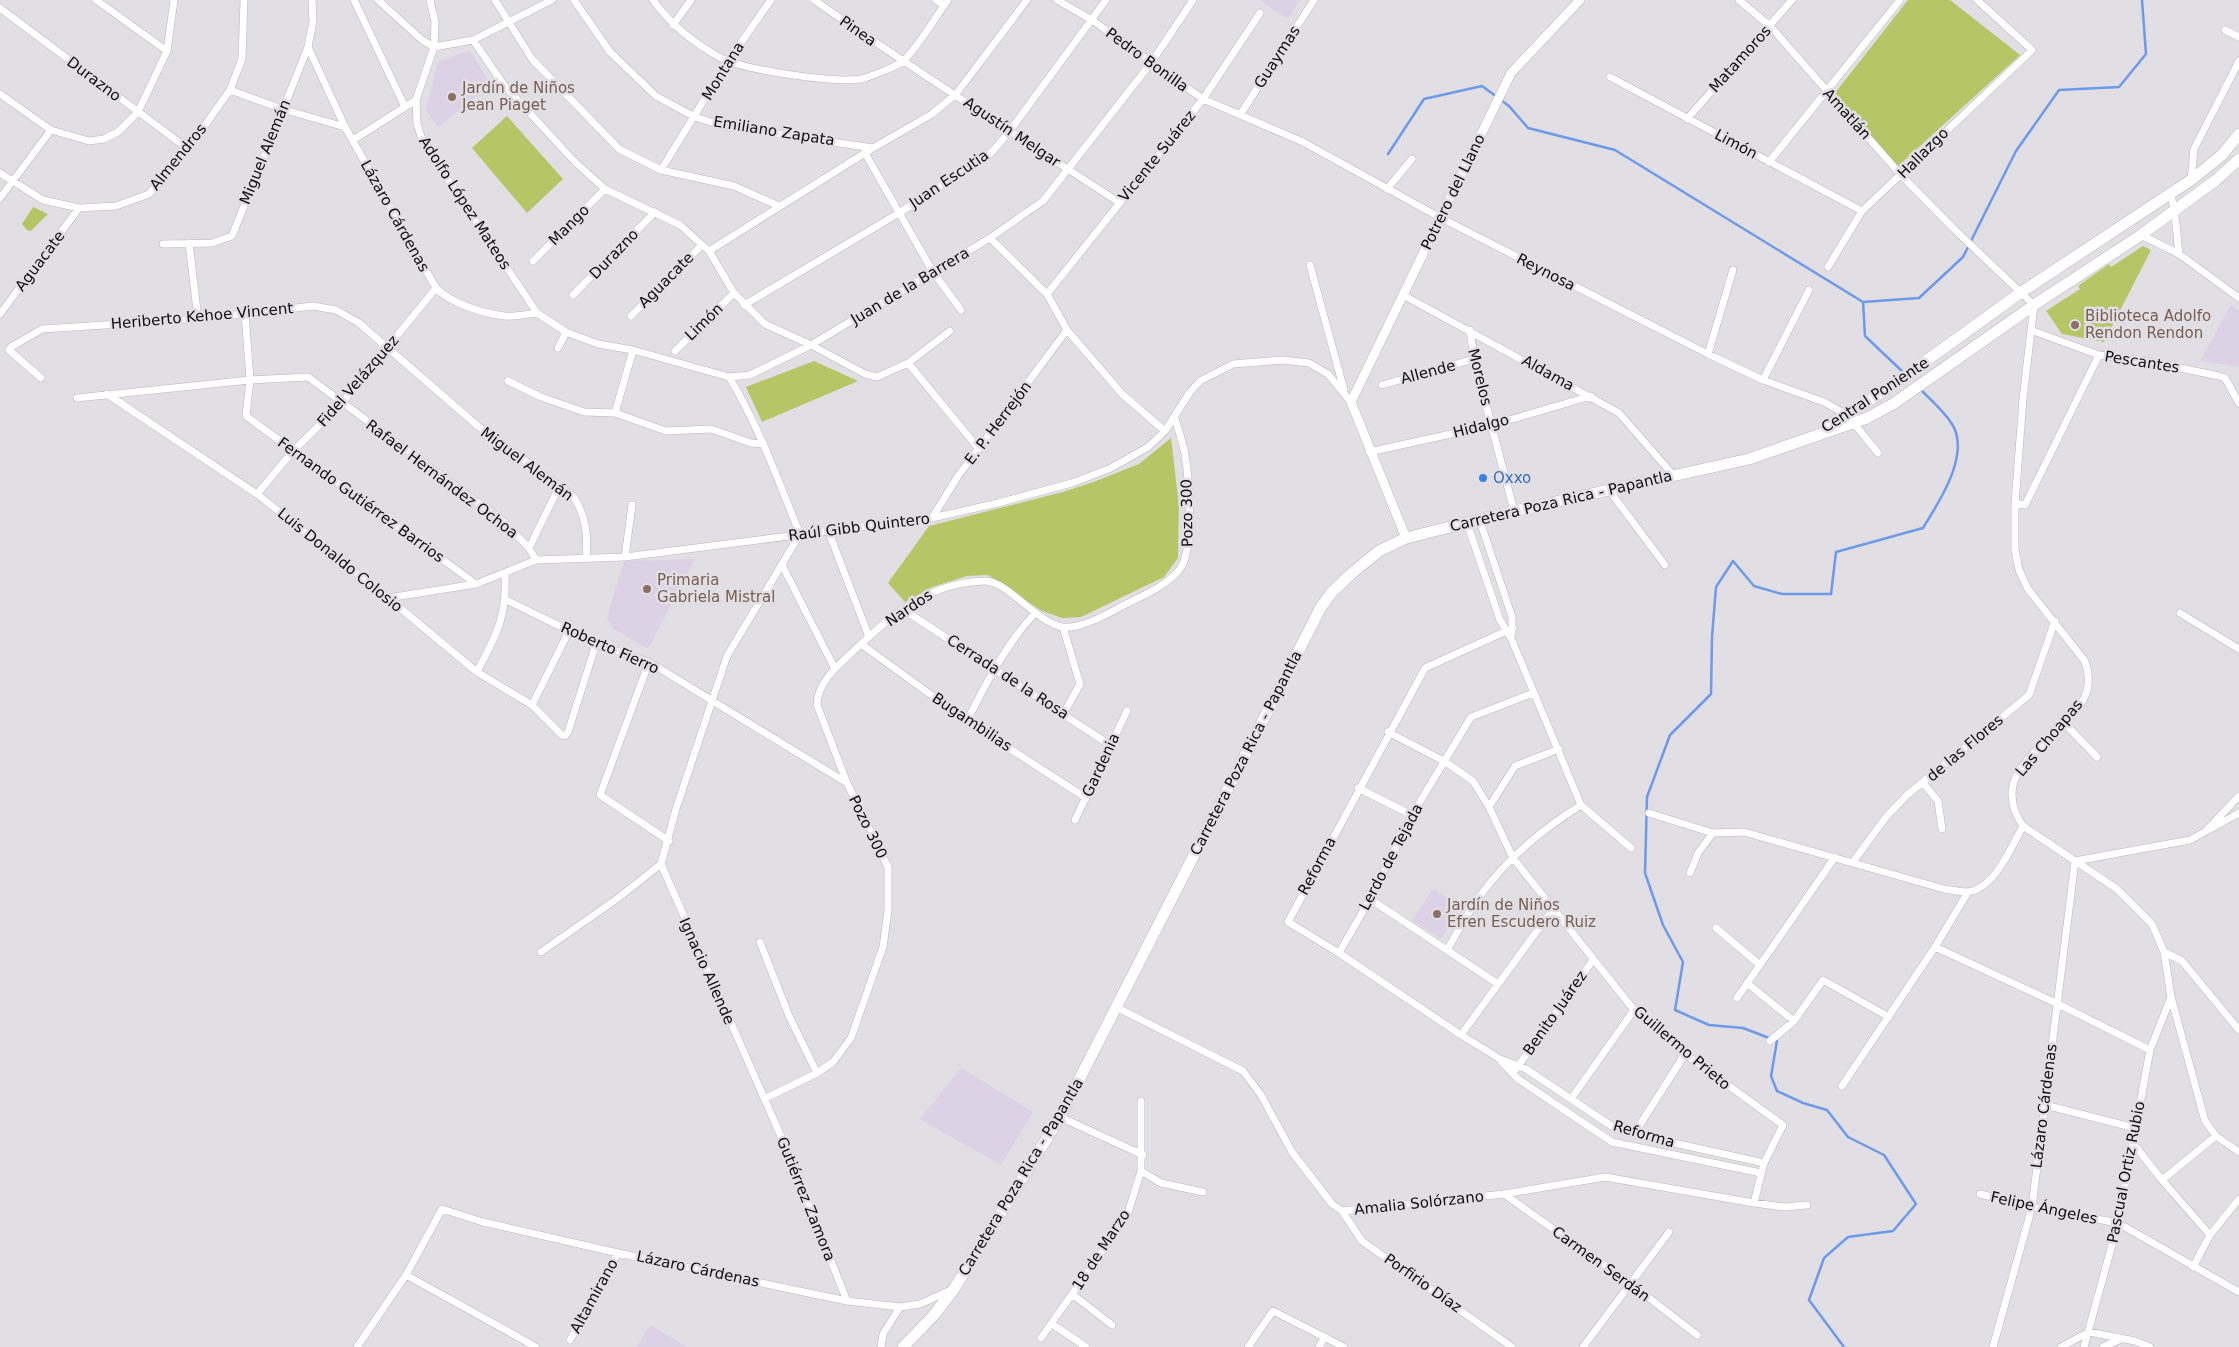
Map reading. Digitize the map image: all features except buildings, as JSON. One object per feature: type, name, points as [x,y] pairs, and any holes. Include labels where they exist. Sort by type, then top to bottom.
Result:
[{"type":"main road","name":"Central Poniente","points":[[1851,419],[1883,392],[2020,293],[2191,180],[2222,155],[2239,134]]},
{"type":"main road","name":"Central Poniente","points":[[1806,438],[1893,404],[2034,305],[2141,235],[2216,180],[2239,159]]},
{"type":"main road","name":"Carretera Poza Rica - Papantla","points":[[903,1347],[933,1316],[954,1289],[1060,1116],[1321,607],[1332,592],[1352,573],[1379,552],[1406,538],[1514,511],[1749,459],[1806,438]]},
{"type":"street","points":[[96,0],[167,51]]},
{"type":"street","points":[[0,94],[51,130],[89,141],[104,139],[118,132],[138,112],[167,51],[174,0]]},
{"type":"street","name":"Almendros","points":[[0,173],[44,200],[79,208],[116,206],[149,194],[188,149],[230,90],[242,59],[244,0]]},
{"type":"street","name":"Miguel Alemán","points":[[163,244],[212,243],[232,236],[308,47],[313,21],[312,0]]},
{"type":"street","points":[[354,0],[405,107]]},
{"type":"street","points":[[378,0],[422,40],[434,47],[473,40],[552,0]]},
{"type":"street","name":"Adolfo López Mateos","points":[[430,0],[436,22],[434,47],[416,100],[417,124],[423,142],[537,313]]},
{"type":"street","points":[[496,0],[532,59],[619,149],[661,170],[734,186],[779,206]]},
{"type":"street","name":"Emiliano Zapata","points":[[574,0],[610,52],[656,96],[694,116],[723,126],[873,148]]},
{"type":"street","points":[[653,0],[673,25],[688,38],[728,60],[819,79],[862,79],[903,62],[946,3],[936,0]]},
{"type":"street","points":[[673,25],[691,0]]},
{"type":"street","name":"Montana","points":[[661,170],[728,60],[771,0]]},
{"type":"street","name":"Pinea","points":[[814,0],[903,62]]},
{"type":"street","name":"Emiliano Zapata","points":[[709,252],[779,206],[932,114],[956,94],[1027,0]]},
{"type":"street","name":"Pedro Bonilla","points":[[1057,0],[1092,20],[1202,99],[1240,115]]},
{"type":"street","name":"Juan Escutia","points":[[744,305],[899,213],[992,152],[1009,132],[1106,0]]},
{"type":"street","name":"Juan de la Barrera","points":[[537,313],[566,332],[598,344],[633,350],[729,377],[750,374],[811,345],[990,238],[1043,201],[1150,63],[1193,0]]},
{"type":"street","name":"Guaymas","points":[[1240,115],[1314,0]]},
{"type":"street","name":"Potrero del Llano","points":[[1351,402],[1439,217],[1511,73],[1579,0]]},
{"type":"street","name":"Amatlán","points":[[1739,0],[1770,26],[1901,174],[2020,293]]},
{"type":"street","name":"Matamoros","points":[[1687,119],[1792,0]]},
{"type":"street","points":[[1769,162],[1900,0]]},
{"type":"street","name":"Hallazgo","points":[[1828,267],[1862,211],[2032,50],[1978,0]]},
{"type":"street","name":"Durazno","points":[[0,8],[188,149]]},
{"type":"street","name":"Vicente Suárez","points":[[1047,294],[1202,99],[1260,13]]},
{"type":"street","points":[[2225,30],[2239,37]]},
{"type":"street","points":[[473,40],[504,85],[553,140],[605,189],[680,225],[709,252],[734,293],[765,324],[811,345],[865,374],[877,377],[908,363],[950,331]]},
{"type":"street","name":"Lázaro Cárdenas","points":[[308,47],[346,127],[436,288],[444,296],[457,302],[505,316],[537,313]]},
{"type":"street","points":[[2191,180],[2194,149],[2239,61]]},
{"type":"street","name":"Agustín Melgar","points":[[903,62],[956,94],[1009,132],[1120,203]]},
{"type":"street","name":"Limón","points":[[1610,77],[1862,211]]},
{"type":"street","points":[[230,90],[282,109],[346,127]]},
{"type":"street","points":[[353,140],[416,100]]},
{"type":"street","name":"Reynosa","points":[[1240,115],[1303,142],[1439,217],[1708,354],[1763,380],[1824,402],[1851,419]]},
{"type":"street","points":[[0,198],[51,130]]},
{"type":"street","points":[[865,153],[933,272],[961,310]]},
{"type":"street","points":[[1387,189],[1412,159]]},
{"type":"street","name":"Mango","points":[[533,260],[605,189]]},
{"type":"street","points":[[2170,193],[2176,209],[2175,229],[2178,254]]},
{"type":"street","name":"Aguacate","points":[[0,314],[79,208]]},
{"type":"street","name":"Durazno","points":[[573,295],[655,212]]},
{"type":"street","points":[[2141,235],[2178,254],[2239,298]]},
{"type":"street","points":[[990,238],[1047,294],[1067,330],[1122,394],[1165,431],[1190,392],[1200,381],[1233,364],[1283,360],[1309,363],[1328,374],[1351,402],[1406,538]]},
{"type":"street","points":[[189,243],[198,319]]},
{"type":"street","name":"Aguacate","points":[[631,316],[702,245]]},
{"type":"street","points":[[1310,265],[1344,392]]},
{"type":"street","points":[[1708,354],[1733,270]]},
{"type":"street","name":"Fidel Velázquez","points":[[257,494],[293,451],[342,403],[436,288]]},
{"type":"street","points":[[1763,380],[1809,290]]},
{"type":"street","name":"Limón","points":[[675,351],[734,293]]},
{"type":"street","points":[[2020,293],[2034,305]]},
{"type":"street","name":"Aldama","points":[[1403,294],[1619,413],[1674,476]]},
{"type":"street","name":"Las Choapas","points":[[2034,305],[2033,331],[2023,399],[2014,503],[2015,550],[2019,570],[2028,589],[2084,660],[2088,674],[2084,697],[2065,724],[2029,756],[2015,776],[2010,797],[2015,814],[2023,826],[2117,888],[2133,902],[2152,924],[2164,952],[2171,997],[2203,1113],[2216,1136],[2239,1152]]},
{"type":"street","name":"Heriberto Kehoe Vincent","points":[[41,378],[9,350],[42,329],[198,319],[313,306],[336,310],[358,323],[387,350]]},
{"type":"street","points":[[245,313],[250,380]]},
{"type":"street","name":"E. P. Herrejón","points":[[932,518],[958,476],[1067,330]]},
{"type":"street","name":"Morelos","points":[[1470,330],[1474,360],[1514,511]]},
{"type":"street","name":"Pescantes","points":[[2033,331],[2099,355],[2146,361],[2225,378],[2239,403]]},
{"type":"street","points":[[558,348],[566,332]]},
{"type":"street","name":"Miguel Alemán","points":[[387,350],[479,428],[573,496],[583,511],[588,537],[586,558]]},
{"type":"street","points":[[615,413],[633,350]]},
{"type":"street","points":[[2014,503],[2025,505],[2099,355]]},
{"type":"street","name":"Allende","points":[[1382,385],[1474,360]]},
{"type":"street","points":[[908,363],[979,449]]},
{"type":"street","points":[[77,398],[250,380],[308,377],[342,403]]},
{"type":"street","points":[[541,952],[618,898],[661,864],[669,841],[676,809],[727,656],[800,534],[764,444],[743,400],[729,377]]},
{"type":"street","name":"Fernando Gutiérrez Barrios","points":[[250,380],[246,416],[476,584]]},
{"type":"street","points":[[508,381],[541,397],[584,412],[615,413],[666,431],[711,428],[751,443],[764,444]]},
{"type":"street","name":"Luis Donaldo Colosio","points":[[107,394],[257,494],[388,598],[477,672],[532,705],[565,736],[596,644]]},
{"type":"street","name":"Hidalgo","points":[[1370,452],[1492,425],[1591,396]]},
{"type":"street","name":"Rafael Hernández Ochoa","points":[[342,403],[504,522],[529,548],[536,560]]},
{"type":"street","name":"Pozo 300","points":[[1063,627],[1104,616],[1169,581],[1181,568],[1188,554],[1189,535],[1185,455],[1175,418]]},
{"type":"street","points":[[1851,419],[1878,453]]},
{"type":"street","name":"Raúl Gibb Quintero","points":[[536,560],[626,557],[932,518],[1072,484],[1111,468],[1140,452],[1165,431]]},
{"type":"street","points":[[529,548],[559,486]]},
{"type":"street","points":[[1609,490],[1665,565]]},
{"type":"street","points":[[626,557],[632,505]]},
{"type":"street","points":[[1480,520],[1512,617],[1511,638],[1581,805],[1631,848]]},
{"type":"street","points":[[1467,523],[1500,620],[1510,629]]},
{"type":"street","points":[[828,530],[869,636]]},
{"type":"street","points":[[388,598],[476,584],[536,560]]},
{"type":"street","points":[[782,565],[835,669]]},
{"type":"street","points":[[477,672],[500,626],[506,600],[505,574]]},
{"type":"street","points":[[1486,582],[1499,578]]},
{"type":"street","name":"Nardos","points":[[861,644],[869,636],[931,591],[962,582],[988,581],[1008,591],[1034,614]]},
{"type":"street","name":"Roberto Fierro","points":[[506,600],[596,644],[649,662],[847,783]]},
{"type":"street","name":"Cerrada de la Rosa","points":[[904,610],[1064,713],[1110,745]]},
{"type":"street","points":[[2180,612],[2239,648]]},
{"type":"street","points":[[967,722],[993,668],[1012,640],[1034,614],[1063,627],[1080,684],[1064,713]]},
{"type":"street","name":"de las Flores","points":[[1854,862],[1886,817],[1907,795],[2029,695],[2055,621]]},
{"type":"street","name":"Reforma","points":[[1510,629],[1425,668],[1388,732],[1288,922],[1340,953],[1460,1035],[1500,1059],[1518,1066],[1613,1127],[1634,1134],[1764,1164]]},
{"type":"street","points":[[532,705],[569,631]]},
{"type":"street","name":"Pozo 300","points":[[764,1099],[817,1073],[833,1062],[850,1038],[883,947],[888,910],[888,867],[847,783],[817,705],[817,697],[835,669],[861,644]]},
{"type":"street","name":"Bugambilias","points":[[861,644],[967,722],[1086,798]]},
{"type":"street","points":[[649,662],[600,795],[669,841]]},
{"type":"street","name":"Lerdo de Tejada","points":[[1340,953],[1370,899],[1412,815],[1471,717],[1534,693]]},
{"type":"street","name":"Gardenia","points":[[1075,820],[1127,711]]},
{"type":"street","points":[[2065,724],[2097,757]]},
{"type":"street","name":"Guillermo Prieto","points":[[1388,732],[1444,761],[1473,781],[1489,807],[1513,858],[1634,1010],[1685,1054],[1782,1125],[1764,1164]]},
{"type":"street","points":[[1489,807],[1515,766],[1558,749]]},
{"type":"street","points":[[1923,783],[1938,801],[1942,829]]},
{"type":"street","points":[[1358,788],[1412,815]]},
{"type":"street","points":[[2202,835],[2239,796]]},
{"type":"street","points":[[1447,950],[1477,900],[1513,858],[1546,828],[1581,805]]},
{"type":"street","points":[[1649,813],[1713,833],[1744,832],[1834,856],[1944,889],[1968,892],[1984,885],[2003,864],[2023,826]]},
{"type":"street","points":[[2075,861],[2190,840],[2239,814]]},
{"type":"street","points":[[1690,872],[1698,854],[1713,833]]},
{"type":"street","points":[[1737,998],[1834,856]]},
{"type":"street","name":"Lázaro Cárdenas","points":[[1993,1347],[2032,1207],[2075,861]]},
{"type":"street","name":"Ignacio Allende","points":[[661,864],[764,1099]]},
{"type":"street","points":[[1842,1086],[1935,947],[1968,892]]},
{"type":"street","points":[[1370,899],[1498,984]]},
{"type":"street","points":[[1460,1035],[1553,909]]},
{"type":"street","points":[[1716,928],[1760,965]]},
{"type":"street","points":[[760,942],[789,1016],[817,1073]]},
{"type":"street","points":[[1935,947],[2056,1003],[2150,1050]]},
{"type":"street","points":[[2164,952],[2182,962],[2239,1030]]},
{"type":"street","name":"Benito Juárez","points":[[1513,1073],[1593,960]]},
{"type":"street","points":[[1770,1041],[1794,1021],[1823,980],[1889,1017]]},
{"type":"street","points":[[1747,983],[1794,1021]]},
{"type":"street","name":"Pascual Ortiz Rubio","points":[[2084,1347],[2118,1223],[2150,1050],[2171,997]]},
{"type":"street","name":"Amalia Solórzano","points":[[1116,1007],[1243,1071],[1261,1095],[1292,1152],[1332,1204],[1342,1211],[1504,1194],[1605,1177],[1754,1203],[1784,1207],[1808,1205]]},
{"type":"street","points":[[1571,1099],[1634,1010]]},
{"type":"street","points":[[1634,1134],[1685,1054]]},
{"type":"street","name":"Reforma","points":[[1500,1059],[1513,1073],[1612,1142],[1762,1173]]},
{"type":"street","name":"Gutiérrez Zamora","points":[[764,1099],[787,1150],[847,1301]]},
{"type":"street","name":"18 de Marzo","points":[[1042,1338],[1127,1216],[1141,1171],[1143,1155],[1141,1101]]},
{"type":"street","points":[[2045,1105],[2135,1128]]},
{"type":"street","points":[[1060,1116],[1143,1155]]},
{"type":"street","points":[[2162,1180],[2216,1136]]},
{"type":"street","points":[[2132,1142],[2210,1235]]},
{"type":"street","points":[[1744,1170],[1745,1159]]},
{"type":"street","points":[[1754,1203],[1764,1164]]},
{"type":"street","points":[[1141,1171],[1162,1183],[1203,1192]]},
{"type":"street","name":"Carmen Serdán","points":[[1504,1194],[1631,1284],[1697,1335]]},
{"type":"street","name":"Felipe Ángeles","points":[[1980,1194],[2032,1207],[2118,1223],[2239,1292]]},
{"type":"street","points":[[2193,1267],[2210,1235],[2239,1199]]},
{"type":"street","name":"Lázaro Cárdenas","points":[[406,1275],[442,1209],[483,1222],[847,1301],[900,1307],[920,1304],[954,1289]]},
{"type":"street","name":"Porfirio Díaz","points":[[1342,1211],[1362,1241],[1512,1347]]},
{"type":"street","points":[[1583,1347],[1669,1232]]},
{"type":"street","name":"Altamirano","points":[[570,1340],[618,1252]]},
{"type":"street","points":[[358,1347],[406,1275],[536,1347]]},
{"type":"street","points":[[1072,1294],[1112,1324]]},
{"type":"street","points":[[881,1347],[883,1334],[900,1307]]},
{"type":"street","points":[[1248,1347],[1273,1312],[1344,1347]]},
{"type":"street","points":[[1052,1324],[1086,1347]]},
{"type":"street","points":[[2061,1347],[2089,1332],[2121,1338],[2150,1347]]},
{"type":"street","points":[[1319,1347],[1325,1338]]},
{"type":"street","points":[[2103,1347],[2121,1338]]},
{"type":"shaded area","points":[[1259,0],[1300,0],[1288,19]]},
{"type":"shaded area","name":"Jardín de Niños Jean Piaget","points":[[470,51],[491,84],[438,127],[426,110],[437,64],[439,61]]},
{"type":"shaded area","points":[[2231,305],[2239,311],[2239,367],[2200,361]]},
{"type":"shaded area","name":"Primaria Gabriela Mistral","points":[[695,559],[648,649],[612,628],[607,617],[624,561]]},
{"type":"shaded area","name":"Jardín de Niños Efren Escudero Ruiz","points":[[1433,889],[1462,908],[1441,939],[1412,920]]},
{"type":"shaded area","points":[[961,1068],[1033,1112],[1001,1165],[920,1119]]},
{"type":"shaded area","points":[[650,1325],[687,1347],[637,1347]]},
{"type":"green space","points":[[1908,0],[1950,0],[2020,55],[1897,167],[1835,93]]},
{"type":"green space","points":[[507,116],[563,179],[527,213],[472,148]]},
{"type":"green space","points":[[33,207],[48,214],[31,231],[27,230],[22,224]]},
{"type":"green space","points":[[2143,246],[2151,250],[2104,342],[2062,334],[2046,311],[2080,289],[2078,286],[2109,264],[2111,267]]},
{"type":"green space","points":[[814,361],[858,381],[762,422],[746,387]]},
{"type":"green space","points":[[1171,438],[1179,506],[1178,558],[1164,577],[1081,617],[1062,618],[1042,611],[988,575],[967,576],[932,587],[905,602],[888,583],[929,526],[1063,492],[1096,481],[1139,464]]},
{"type":"waterway","points":[[1501,100],[1509,106],[1528,128],[1615,150],[1863,302],[1919,298],[1963,257],[2016,151],[2059,90],[2119,87],[2146,54],[2142,0]]},
{"type":"waterway","points":[[1388,154],[1424,99],[1482,86],[1497,97]]},
{"type":"waterway","points":[[1863,302],[1865,336],[1904,373]]},
{"type":"waterway","points":[[1844,1347],[1809,1300],[1824,1258],[1848,1237],[1893,1231],[1916,1204],[1884,1155],[1848,1137],[1827,1110],[1803,1103],[1777,1091],[1771,1076],[1777,1041],[1743,1028],[1709,1025],[1675,1010],[1683,962],[1663,925],[1645,873],[1647,797],[1670,735],[1711,694],[1712,637],[1716,587],[1733,561],[1754,586],[1782,594],[1831,594],[1836,552],[1923,528],[1951,478],[1958,449],[1957,436],[1949,419],[1920,389]]},
{"type":"place","name":"Jardín de Niños Jean Piaget","points":[[452,97]]},
{"type":"place","name":"Biblioteca Adolfo Rendon Rendon","points":[[2075,325]]},
{"type":"place","name":"Oxxo","points":[[1483,478]]},
{"type":"place","name":"Primaria Gabriela Mistral","points":[[647,589]]},
{"type":"place","name":"Jardín de Niños Efren Escudero Ruiz","points":[[1437,914]]}]
